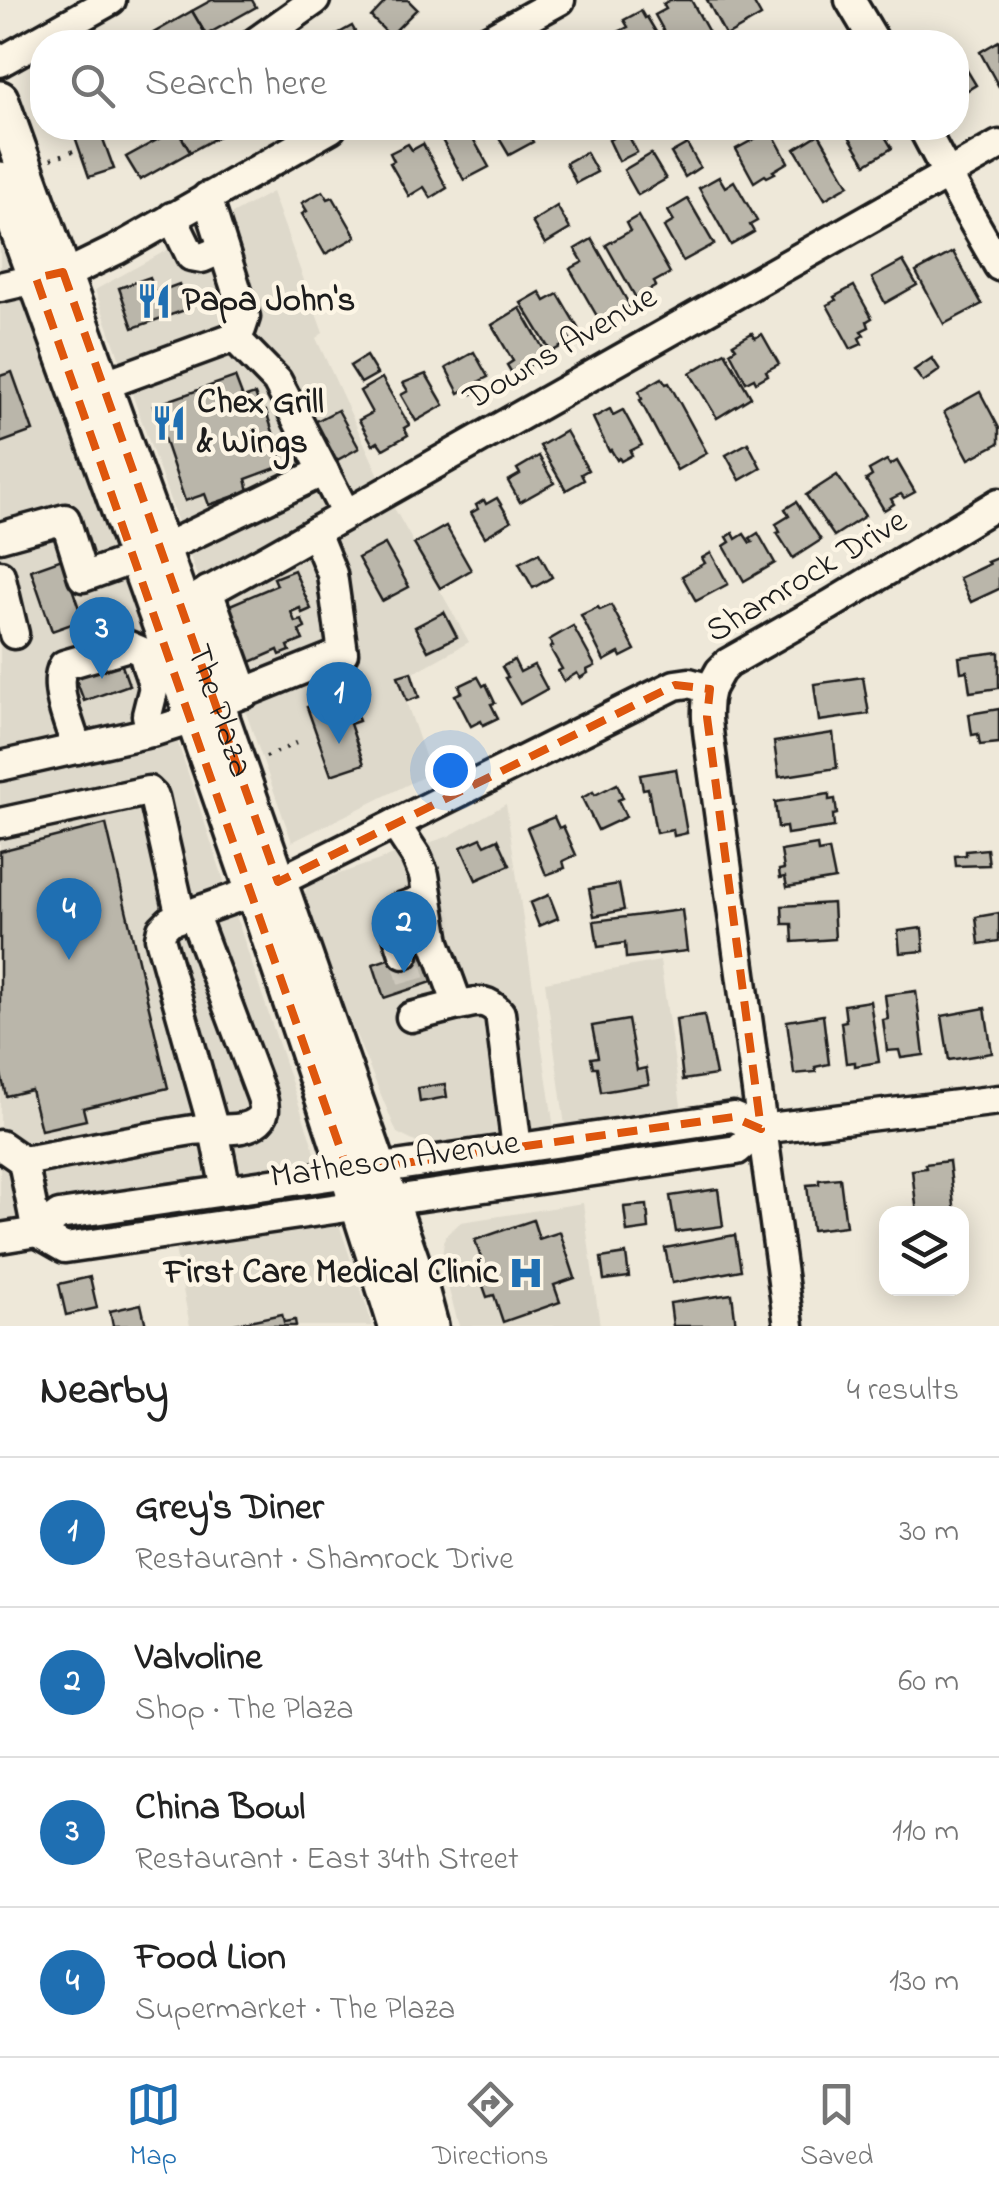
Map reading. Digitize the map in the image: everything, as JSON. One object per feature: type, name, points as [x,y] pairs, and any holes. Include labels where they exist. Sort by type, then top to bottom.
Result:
[{"type":"main road","name":"The Plaza","points":[[0,99],[49,275],[150,554],[183,604],[219,706],[267,886],[368,1185],[397,1326]]},
{"type":"main road","name":"The Plaza","points":[[0,180],[104,386],[150,554]]},
{"type":"main road","name":"The Plaza","points":[[183,604],[161,662],[219,706]]},
{"type":"main road","name":"The Plaza","points":[[368,1185],[417,1278],[430,1326]]},
{"type":"street","points":[[65,30],[111,0]]},
{"type":"street","points":[[273,30],[315,0]]},
{"type":"street","points":[[506,30],[560,0]]},
{"type":"street","points":[[850,0],[868,30]]},
{"type":"street","points":[[0,62],[30,51]]},
{"type":"street","points":[[0,287],[77,269],[309,140]]},
{"type":"street","points":[[930,140],[999,266]]},
{"type":"street","name":"Downs Avenue","points":[[183,604],[999,146]]},
{"type":"street","points":[[104,386],[234,337],[241,328],[245,318],[207,197]]},
{"type":"street","points":[[172,217],[191,256],[202,258],[224,249]]},
{"type":"street","points":[[234,337],[277,381],[346,514]]},
{"type":"street","points":[[0,537],[65,519],[83,577],[150,554],[324,471]]},
{"type":"street","name":"Shamrock Drive","points":[[187,915],[267,886],[675,685],[688,683],[710,688],[728,663],[999,504]]},
{"type":"street","points":[[0,766],[151,732],[343,654],[332,574],[314,532]]},
{"type":"street","points":[[0,575],[14,634]]},
{"type":"street","points":[[77,749],[58,685],[59,673],[64,665],[129,646],[161,662],[146,715],[151,732]]},
{"type":"street","points":[[710,688],[706,716],[790,1326]]},
{"type":"street","points":[[0,823],[142,791],[154,797],[187,915],[266,1109],[252,1126],[11,1153],[37,1232]]},
{"type":"street","points":[[394,824],[424,875],[435,942],[458,1005]]},
{"type":"street","points":[[404,954],[394,915],[428,898]]},
{"type":"street","points":[[187,915],[170,921],[160,938],[214,1130],[226,1190]]},
{"type":"street","points":[[416,1006],[485,1001],[500,1012],[517,1148]]},
{"type":"street","name":"Matheson Avenue","points":[[37,1232],[65,1248],[368,1185],[517,1148],[733,1117],[761,1129],[999,1100]]},
{"type":"street","name":"Matheson Avenue","points":[[0,1238],[37,1232],[59,1215],[226,1190],[368,1185],[737,1150],[761,1129]]},
{"type":"path","points":[[43,162],[79,149]]},
{"type":"path","points":[[262,759],[300,741]]},
{"type":"highlighted area","points":[[63,272],[278,882],[675,685],[710,689],[707,717],[761,1129],[733,1117],[348,1171],[36,278]]},
{"type":"shaded area","points":[[272,192],[323,333],[316,338],[393,506],[469,642],[399,681],[431,773],[292,842],[95,290]]},
{"type":"shaded area","points":[[0,211],[372,1326],[190,1326],[167,1207],[0,1228]]},
{"type":"shaded area","points":[[506,804],[554,1128],[423,1146],[397,1133],[301,897],[310,884],[449,836]]},
{"type":"shaded area","points":[[660,961],[682,1112],[565,1126],[545,982]]},
{"type":"shaded area","points":[[583,1203],[600,1326],[459,1326],[441,1262],[445,1236],[461,1222]]},
{"type":"building","points":[[212,0],[252,0],[256,7],[215,30],[203,30],[192,11]]},
{"type":"building","points":[[387,0],[408,0],[417,9],[396,30],[384,30],[371,17]]},
{"type":"building","points":[[691,0],[708,30],[663,30],[655,15],[666,9],[663,4]]},
{"type":"building","points":[[707,0],[752,0],[761,16],[736,30],[723,30]]},
{"type":"building","points":[[192,11],[203,30],[159,30]]},
{"type":"building","points":[[641,11],[655,30],[622,30],[628,27],[624,20]]},
{"type":"building","points":[[999,41],[999,87],[980,52]]},
{"type":"building","points":[[76,140],[103,140],[114,169],[89,177]]},
{"type":"building","points":[[157,140],[183,140],[190,152],[140,180],[126,157]]},
{"type":"building","points":[[183,140],[212,140],[190,152]]},
{"type":"building","points":[[442,140],[474,140],[489,167],[464,180]]},
{"type":"building","points":[[500,140],[532,140],[533,142],[509,155]]},
{"type":"building","points":[[609,140],[631,140],[637,152],[619,161]]},
{"type":"building","points":[[753,140],[776,140],[788,162],[754,182],[736,149]]},
{"type":"building","points":[[809,140],[823,140],[849,185],[825,199],[795,149]]},
{"type":"building","points":[[851,140],[887,140],[892,148],[866,164]]},
{"type":"building","points":[[408,144],[412,150],[423,144],[447,188],[431,198],[424,187],[409,196],[390,163],[394,161],[390,153]]},
{"type":"building","points":[[687,144],[700,167],[685,177],[671,153]]},
{"type":"building","points":[[586,152],[597,172],[576,183],[566,163]]},
{"type":"building","points":[[651,154],[666,179],[638,195],[624,170]]},
{"type":"building","points":[[719,177],[725,187],[734,181],[757,221],[750,225],[754,232],[731,245],[699,188]]},
{"type":"building","points":[[323,191],[328,199],[333,197],[356,237],[325,254],[302,214],[307,211],[302,203]]},
{"type":"building","points":[[688,199],[714,244],[683,261],[664,227],[674,221],[668,211]]},
{"type":"building","points":[[557,206],[570,229],[545,244],[532,222]]},
{"type":"building","points":[[638,216],[670,273],[636,298],[606,245],[630,231],[626,223]]},
{"type":"building","points":[[592,239],[630,306],[601,323],[570,269],[583,262],[575,249]]},
{"type":"building","points":[[953,252],[982,304],[944,324],[916,272]]},
{"type":"building","points":[[903,261],[917,285],[885,303],[872,278]]},
{"type":"building","name":"Papa John's","points":[[150,277],[155,293],[179,284],[188,309],[133,328],[119,288]]},
{"type":"building","points":[[854,286],[872,318],[867,321],[869,327],[861,331],[862,344],[851,349],[827,305]]},
{"type":"building","points":[[540,292],[545,301],[558,294],[578,328],[567,334],[571,341],[551,352],[521,303]]},
{"type":"building","points":[[520,308],[547,355],[513,375],[507,365],[513,361],[492,325]]},
{"type":"building","points":[[752,333],[755,338],[762,334],[779,364],[756,382],[754,378],[746,382],[730,352],[736,348],[733,344]]},
{"type":"building","points":[[474,352],[488,377],[480,381],[484,387],[472,394],[468,388],[459,393],[446,368]]},
{"type":"building","points":[[725,352],[751,397],[717,418],[690,373]]},
{"type":"building","points":[[366,356],[377,374],[361,383],[350,366]]},
{"type":"building","points":[[932,358],[940,370],[923,382],[914,370]]},
{"type":"building","points":[[12,372],[33,431],[0,443],[0,376]]},
{"type":"building","points":[[426,374],[444,405],[416,421],[401,395],[408,391],[403,383]]},
{"type":"building","points":[[235,377],[243,398],[255,394],[262,413],[266,411],[284,465],[246,479],[249,491],[209,505],[205,494],[185,501],[153,406]]},
{"type":"building","points":[[382,378],[409,425],[404,428],[408,435],[383,449],[378,442],[373,445],[359,420],[372,413],[360,391]]},
{"type":"building","points":[[662,378],[669,383],[707,453],[677,470],[640,400],[639,391]]},
{"type":"building","points":[[980,392],[999,428],[999,443],[969,459],[944,412]]},
{"type":"building","points":[[610,409],[613,415],[623,410],[642,445],[621,461],[609,451],[593,418]]},
{"type":"building","points":[[338,410],[359,448],[330,464],[309,425]]},
{"type":"building","points":[[566,431],[588,470],[581,474],[584,480],[566,490],[540,446]]},
{"type":"building","points":[[748,443],[761,468],[740,480],[726,455]]},
{"type":"building","points":[[539,456],[554,483],[520,502],[508,481],[520,474],[517,469]]},
{"type":"building","points":[[887,460],[890,465],[897,461],[915,492],[891,499],[894,504],[884,510],[866,480],[872,476],[869,470]]},
{"type":"building","points":[[837,475],[865,516],[834,536],[806,495]]},
{"type":"building","points":[[497,498],[511,521],[485,537],[471,513],[484,500],[486,504]]},
{"type":"building","points":[[796,502],[821,540],[793,558],[777,533],[780,532],[776,524],[789,516],[785,509]]},
{"type":"building","points":[[446,526],[471,570],[440,588],[414,544]]},
{"type":"building","points":[[733,533],[736,539],[744,534],[750,543],[750,538],[758,533],[775,563],[744,581],[724,546]]},
{"type":"building","points":[[385,544],[409,587],[382,601],[358,558]]},
{"type":"building","points":[[539,553],[552,577],[533,588],[519,563]]},
{"type":"building","points":[[711,553],[728,584],[696,601],[682,576],[705,563],[702,558]]},
{"type":"building","points":[[999,557],[999,589],[971,602],[959,578]]},
{"type":"building","points":[[62,559],[83,620],[52,631],[31,570]]},
{"type":"building","points":[[294,570],[311,609],[291,612],[295,622],[302,620],[305,628],[299,631],[303,640],[288,646],[290,651],[280,655],[278,650],[248,663],[227,615],[230,605],[277,585],[274,578]]},
{"type":"building","points":[[611,605],[635,650],[604,661],[581,615]]},
{"type":"building","points":[[444,612],[457,637],[428,651],[415,627]]},
{"type":"building","points":[[573,626],[595,666],[580,678],[577,673],[564,681],[549,640]]},
{"type":"building","points":[[999,652],[999,688],[970,692],[967,671],[961,672],[959,657]]},
{"type":"building","points":[[119,657],[129,685],[84,701],[74,674]]},
{"type":"building","points":[[514,660],[520,672],[534,665],[547,689],[520,704],[502,667]]},
{"type":"building","points":[[411,672],[419,697],[407,701],[398,676]]},
{"type":"building","points":[[478,677],[483,686],[486,684],[498,718],[471,726],[455,695],[462,692],[459,686]]},
{"type":"building","points":[[863,677],[869,714],[819,721],[814,684]]},
{"type":"building","points":[[339,696],[345,710],[354,707],[359,721],[350,724],[364,764],[331,775],[307,707]]},
{"type":"building","points":[[999,709],[999,743],[980,745],[978,734],[972,735],[969,714]]},
{"type":"building","points":[[833,733],[837,768],[779,777],[774,742]]},
{"type":"building","points":[[676,769],[687,833],[656,833],[648,788],[643,789],[640,775]]},
{"type":"building","points":[[617,784],[623,798],[618,800],[626,817],[598,830],[582,798]]},
{"type":"building","points":[[829,794],[829,800],[835,799],[834,827],[787,834],[786,827],[778,828],[775,802]]},
{"type":"building","points":[[554,817],[559,828],[563,826],[576,855],[563,861],[565,868],[546,875],[527,828]]},
{"type":"building","points":[[106,824],[168,1088],[83,1108],[86,1120],[41,1130],[31,1090],[6,1096],[0,1070],[0,851]]},
{"type":"building","points":[[481,838],[485,845],[498,839],[510,865],[476,880],[461,847]]},
{"type":"building","points":[[817,845],[818,852],[829,850],[835,879],[787,887],[785,877],[780,878],[779,870],[784,869],[781,851]]},
{"type":"building","points":[[987,849],[989,865],[956,866],[955,856]]},
{"type":"building","points":[[619,884],[624,910],[594,916],[589,889]]},
{"type":"building","points":[[549,895],[558,918],[539,926],[530,903]]},
{"type":"building","points":[[833,903],[835,939],[793,942],[792,924],[783,924],[782,906]]},
{"type":"building","points":[[682,910],[687,951],[626,958],[625,943],[598,947],[594,921]]},
{"type":"building","points":[[999,913],[999,941],[979,944],[976,917]]},
{"type":"building","points":[[922,928],[924,951],[900,953],[898,931]]},
{"type":"building","points":[[424,947],[435,981],[384,998],[373,964]]},
{"type":"building","points":[[916,991],[924,1055],[901,1058],[899,1050],[887,1051],[885,995]]},
{"type":"building","points":[[870,1001],[879,1062],[855,1066],[855,1062],[846,1063],[841,1022],[846,1021],[844,1005]]},
{"type":"building","points":[[985,1008],[992,1053],[949,1060],[942,1016]]},
{"type":"building","points":[[704,1015],[716,1075],[683,1080],[676,1019]]},
{"type":"building","points":[[823,1015],[829,1064],[815,1067],[816,1072],[794,1074],[787,1021]]},
{"type":"building","points":[[628,1020],[637,1070],[646,1068],[649,1084],[601,1092],[597,1067],[593,1067],[591,1058],[598,1057],[592,1026]]},
{"type":"building","points":[[445,1084],[447,1097],[420,1102],[418,1088]]},
{"type":"building","points":[[949,1161],[954,1206],[916,1206],[912,1170],[926,1168],[925,1164]]},
{"type":"building","points":[[840,1178],[846,1226],[812,1230],[807,1185]]},
{"type":"building","points":[[718,1189],[723,1226],[676,1232],[670,1196]]},
{"type":"building","points":[[647,1205],[649,1229],[627,1232],[624,1207]]},
{"type":"building","name":"First Care Medical Clinic","points":[[533,1220],[539,1239],[560,1232],[575,1278],[554,1285],[560,1302],[503,1322],[494,1295],[487,1297],[477,1269],[484,1267],[475,1240]]},
{"type":"building","points":[[735,1235],[741,1270],[672,1283],[665,1248]]},
{"type":"building","points":[[626,1254],[629,1277],[604,1280],[601,1258]]},
{"type":"building","points":[[90,1277],[97,1308],[66,1315],[59,1284]]},
{"type":"building","points":[[732,1294],[736,1326],[673,1326],[670,1303]]},
{"type":"building","points":[[141,1304],[146,1326],[113,1326],[110,1311]]},
{"type":"building","points":[[282,1314],[284,1322],[295,1320],[296,1326],[225,1326]]},
{"type":"tunnel","points":[[404,954],[414,988]]},
{"type":"place","name":"Papa John's","points":[[154,301]]},
{"type":"place","name":"Chex Grill & Wings","points":[[169,423]]},
{"type":"place","name":"China Bowl","points":[[102,679]]},
{"type":"place","name":"Grey's Diner","points":[[339,744]]},
{"type":"place","name":"Food Lion","points":[[69,960]]},
{"type":"place","name":"Valvoline","points":[[404,973]]},
{"type":"place","name":"First Care Medical Clinic","points":[[526,1273]]}]
